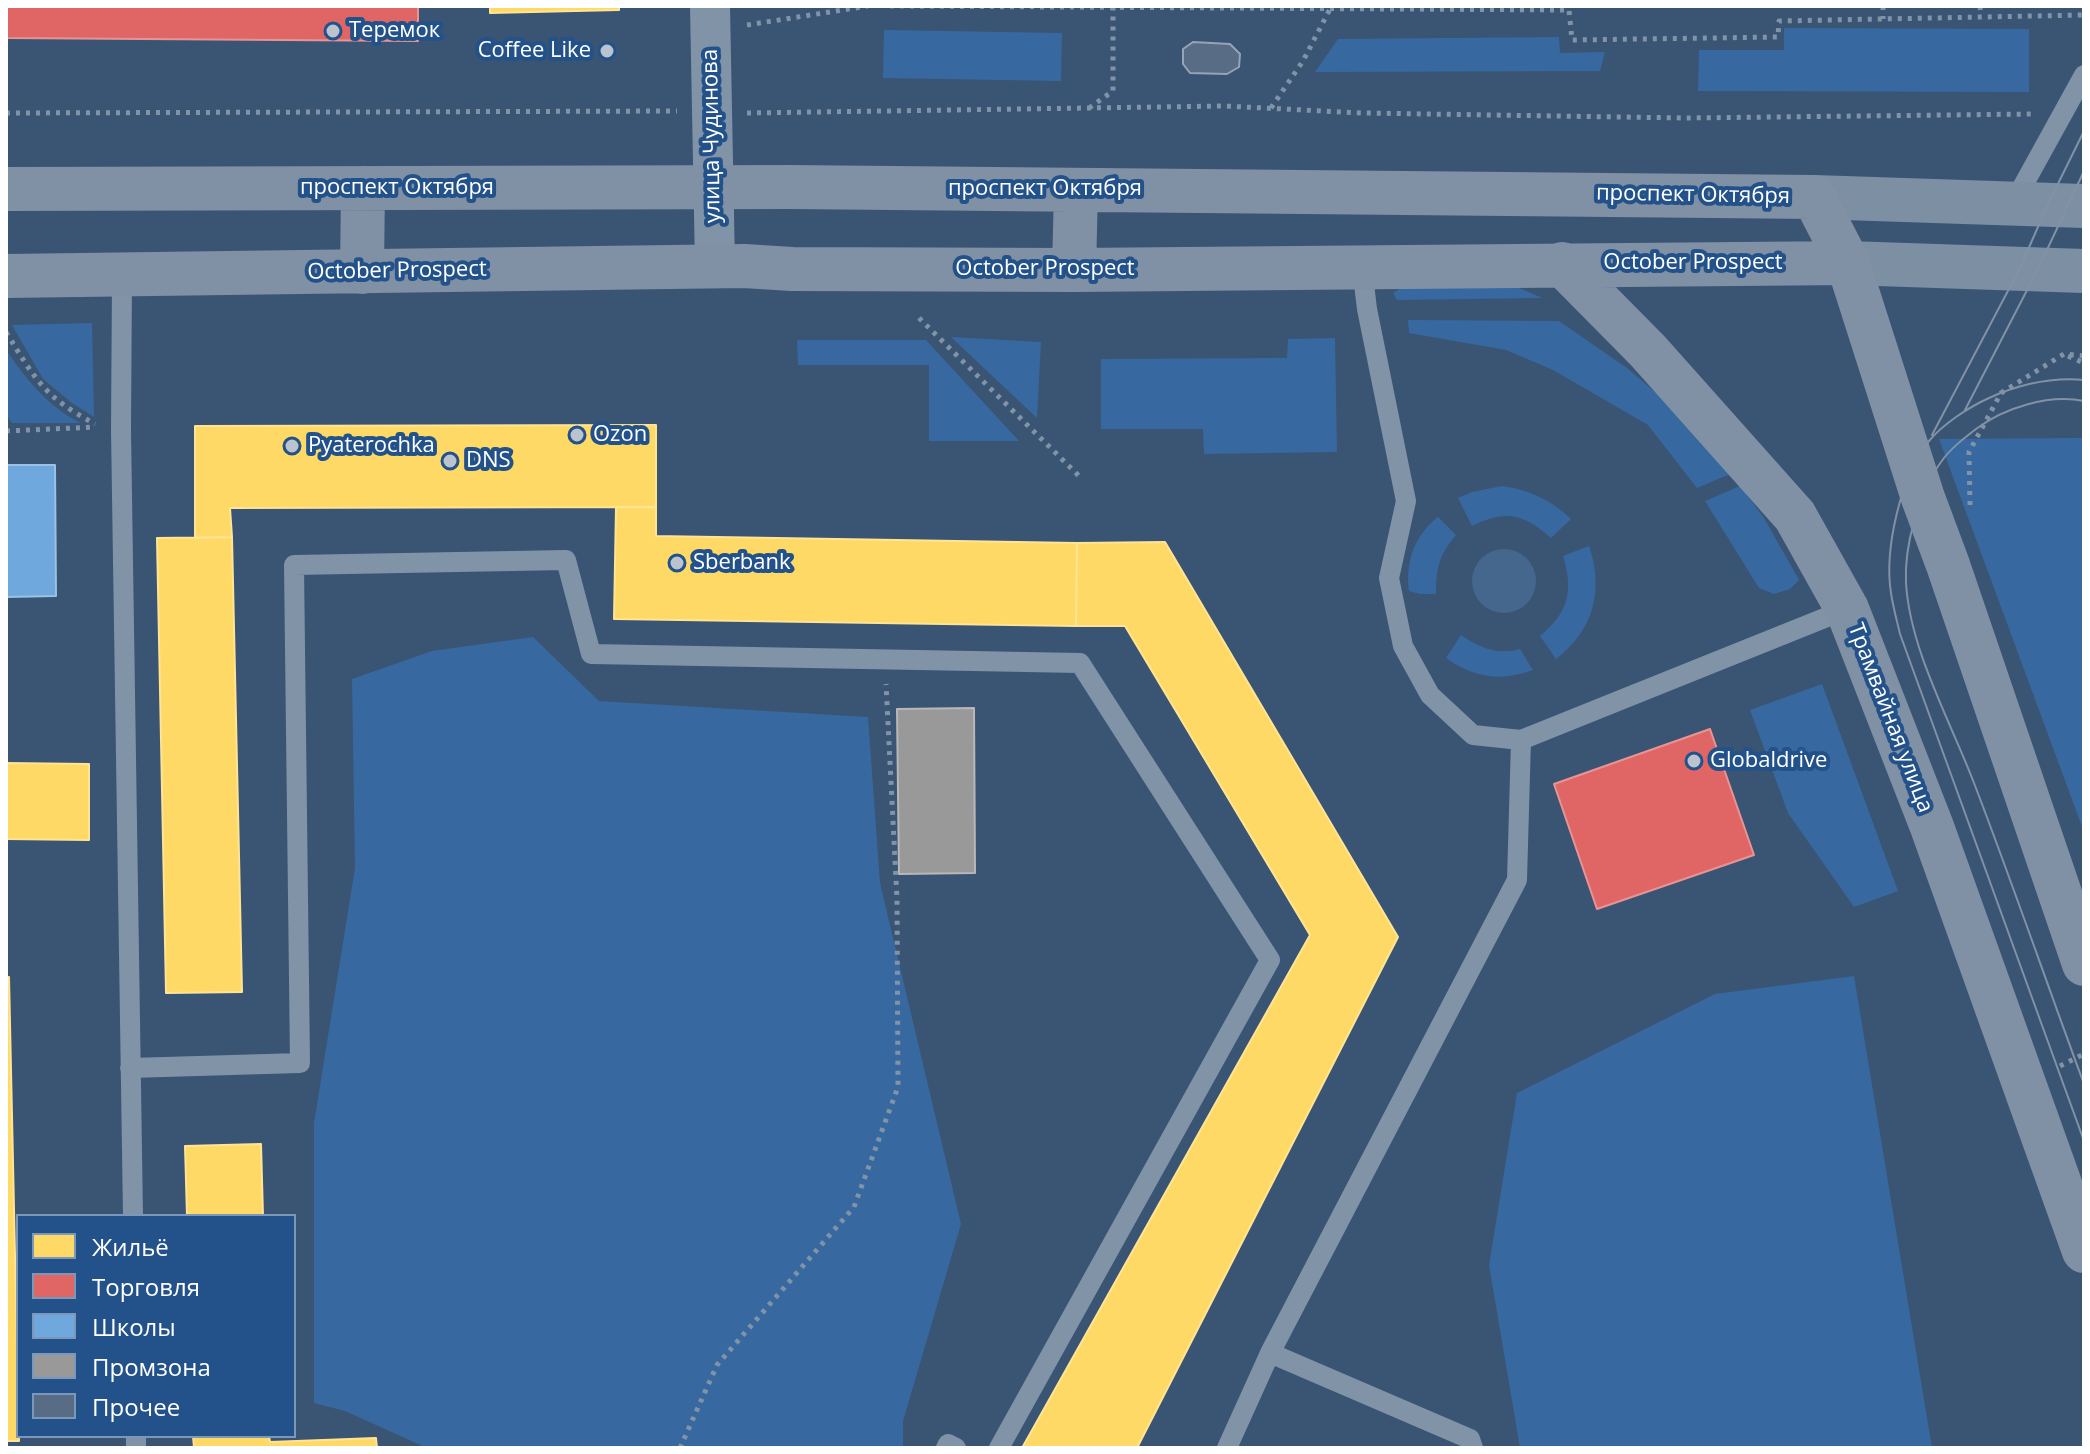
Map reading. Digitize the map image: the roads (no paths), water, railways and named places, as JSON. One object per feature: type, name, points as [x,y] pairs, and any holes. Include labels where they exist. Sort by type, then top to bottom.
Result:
[{"type":"main road","name":"проспект Октября","points":[[6,189],[713,187],[1814,197],[2084,206]]},
{"type":"main road","points":[[362,272],[363,188]]},
{"type":"main road","points":[[1074,270],[1076,190]]},
{"type":"main road","points":[[1814,197],[1848,263],[1913,469],[2084,964]]},
{"type":"main road","name":"October Prospect","points":[[6,276],[715,266],[1074,270],[1848,263],[2084,271]]},
{"type":"main road","name":"Трамвайная улица","points":[[1562,264],[1648,351],[1795,516],[1847,609],[1932,827],[2084,1251]]},
{"type":"street","name":"улица Чудинова","points":[[710,19],[715,266]]},
{"type":"lane","points":[[2014,202],[2084,75]]},
{"type":"lane","points":[[1362,267],[1367,309],[1406,501],[1389,578],[1403,646],[1430,695],[1473,735],[1521,740],[1847,609]]},
{"type":"lane","points":[[122,276],[121,430],[133,1214]]},
{"type":"lane","points":[[130,1068],[300,1063],[294,565],[566,560],[591,654],[1080,663],[1270,960],[999,1448]]},
{"type":"lane","points":[[1227,1448],[1270,1353],[1517,880],[1521,740]]},
{"type":"lane","points":[[1270,1353],[1470,1439],[1473,1448]]},
{"type":"lane","points":[[946,1448],[948,1444],[956,1448]]},
{"type":"tram line","points":[[1932,435],[2020,268],[2084,131]]},
{"type":"tram line","points":[[1965,410],[2038,269],[2084,171]]},
{"type":"tram line","points":[[2084,380],[2047,381],[2001,393],[1965,411],[1935,435],[1919,455],[1903,492],[1893,535],[1889,575],[1900,634],[2084,1141]]},
{"type":"tram line","points":[[2084,401],[2056,399],[2013,409],[1987,421],[1953,448],[1926,488],[1914,520],[1906,568],[1909,608],[1923,659],[1974,783],[2084,1084]]},
{"type":"place","name":"Теремок","points":[[333,31]]},
{"type":"place","name":"Coffee Like","points":[[607,51]]},
{"type":"place","name":"Ozon","points":[[577,435]]},
{"type":"place","name":"Pyaterochka","points":[[292,446]]},
{"type":"place","name":"DNS","points":[[450,461]]},
{"type":"place","name":"Sberbank","points":[[677,563]]},
{"type":"place","name":"Globaldrive","points":[[1694,761]]}]
